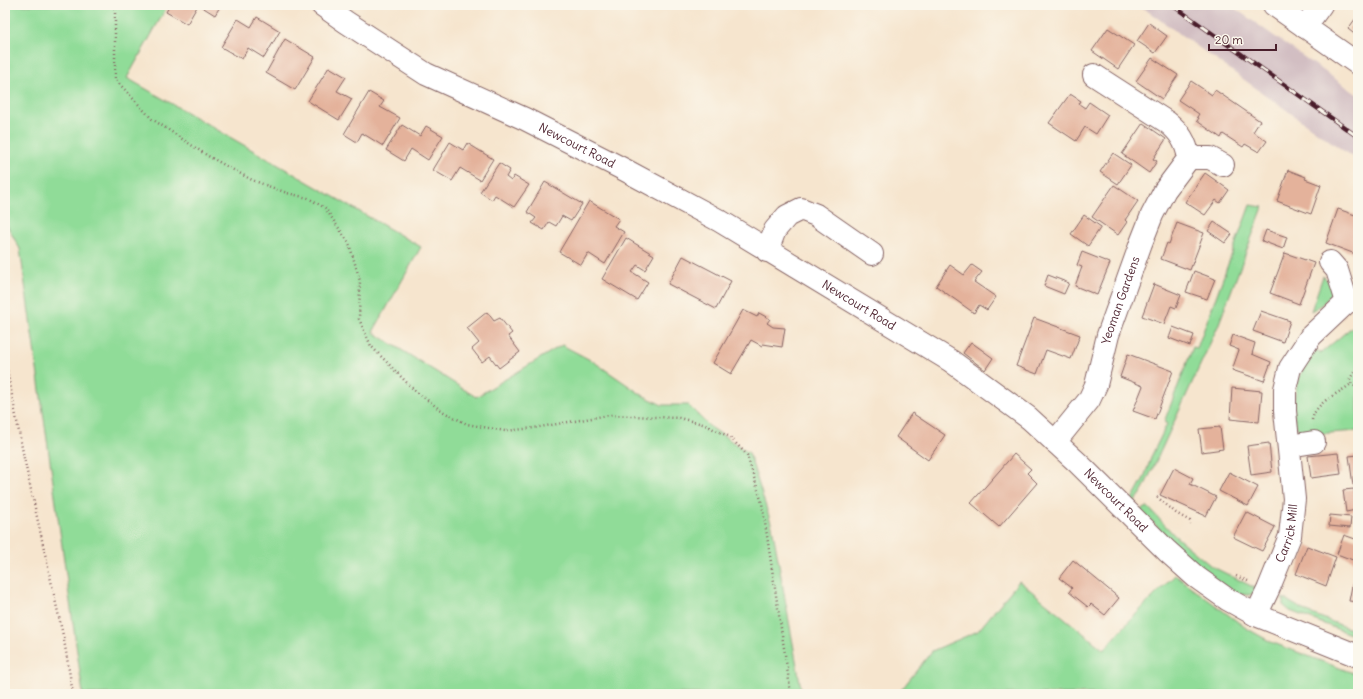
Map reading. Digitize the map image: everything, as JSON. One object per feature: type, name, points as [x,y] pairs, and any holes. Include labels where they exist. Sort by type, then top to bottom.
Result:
[{"type":"street","name":"Newcourt Road","points":[[322,5],[426,74],[525,119],[618,166],[720,221],[767,251],[849,298],[951,361],[1029,418],[1196,577],[1227,599],[1256,615],[1358,656]]},
{"type":"street","points":[[1274,5],[1358,64]]},
{"type":"street","points":[[1305,27],[1321,5]]},
{"type":"street","points":[[1094,75],[1167,122],[1180,134],[1187,148],[1189,158],[1210,158],[1223,165]]},
{"type":"street","name":"Yeoman Gardens","points":[[1055,442],[1089,400],[1096,385],[1108,335],[1152,215],[1165,190],[1189,158]]},
{"type":"street","points":[[767,251],[775,230],[787,216],[802,210],[816,215],[872,254]]},
{"type":"street","name":"Carrick Mill","points":[[1256,615],[1290,536],[1294,498],[1303,444],[1285,411],[1285,389],[1290,368],[1311,336],[1352,301],[1337,270],[1330,262]]},
{"type":"path","points":[[115,5],[115,79],[152,119],[208,156],[252,180],[287,193],[308,198],[325,208],[349,243],[360,281],[359,319],[371,346],[414,390],[442,411],[467,424],[505,431],[534,428],[609,415],[679,418],[703,424],[730,437],[747,455],[762,503],[791,694]]},
{"type":"path","points":[[5,359],[24,458],[64,640],[72,694]]},
{"type":"path","points":[[1351,384],[1351,375],[1358,371]]},
{"type":"path","points":[[1303,444],[1313,412],[1321,403],[1351,384]]},
{"type":"path","points":[[1351,384],[1358,387]]},
{"type":"path","points":[[1157,497],[1176,513],[1190,521],[1191,524]]},
{"type":"path","points":[[1232,574],[1268,590]]},
{"type":"shaded area","points":[[1139,5],[1230,5],[1358,95],[1358,161]]},
{"type":"green space","points":[[5,5],[168,5],[127,78],[421,247],[373,332],[476,397],[562,345],[594,362],[642,395],[662,405],[688,405],[709,426],[749,453],[772,526],[802,694],[83,694],[20,249],[5,222]]},
{"type":"green space","points":[[1250,205],[1263,207],[1218,326],[1141,494],[1133,504],[1131,501],[1144,478],[1152,455],[1167,424],[1164,422],[1193,347],[1197,348]]},
{"type":"green space","points":[[1323,276],[1331,287],[1331,292],[1322,304],[1311,311]]},
{"type":"green space","points":[[1358,322],[1358,431],[1301,435],[1295,420],[1294,403],[1299,378],[1306,362],[1315,349],[1321,353]]},
{"type":"green space","points":[[1148,507],[1175,536],[1211,566],[1259,590],[1249,595],[1235,592],[1207,573],[1191,560],[1140,510]]},
{"type":"green space","points":[[1175,575],[1246,628],[1271,642],[1358,675],[1358,694],[898,694],[932,651],[978,631],[1019,581],[1104,650],[1130,620]]},
{"type":"green space","points":[[1283,598],[1307,612],[1358,632],[1358,637],[1290,611],[1283,605]]},
{"type":"building","points":[[170,5],[198,5],[187,24],[166,12]]},
{"type":"building","points":[[199,5],[221,5],[215,15]]},
{"type":"building","points":[[1358,15],[1358,37],[1348,29]]},
{"type":"building","points":[[257,17],[280,31],[264,58],[248,48],[242,59],[221,47],[238,19],[251,27]]},
{"type":"building","points":[[1149,23],[1167,36],[1155,53],[1137,41]]},
{"type":"building","points":[[1108,28],[1134,45],[1118,69],[1092,51]]},
{"type":"building","points":[[285,39],[315,57],[295,90],[266,73]]},
{"type":"building","points":[[1152,58],[1178,75],[1162,99],[1136,81]]},
{"type":"building","points":[[329,67],[346,77],[337,91],[352,99],[339,120],[308,101]]},
{"type":"building","points":[[1191,81],[1212,95],[1215,90],[1260,121],[1253,132],[1267,141],[1259,152],[1245,144],[1243,147],[1223,134],[1221,138],[1197,121],[1199,114],[1178,100]]},
{"type":"building","points":[[369,92],[384,101],[380,107],[400,118],[383,146],[362,133],[357,142],[344,134]]},
{"type":"building","points":[[1070,94],[1081,101],[1079,104],[1085,108],[1089,102],[1108,115],[1096,134],[1085,127],[1076,141],[1049,123]]},
{"type":"building","points":[[1143,123],[1166,139],[1153,159],[1157,161],[1149,173],[1122,154]]},
{"type":"building","points":[[402,125],[420,136],[426,126],[443,136],[428,160],[411,149],[404,161],[386,150]]},
{"type":"building","points":[[450,142],[463,150],[467,143],[493,159],[480,180],[460,168],[452,181],[433,170]]},
{"type":"building","points":[[1113,153],[1131,165],[1118,184],[1100,172]]},
{"type":"building","points":[[499,163],[510,170],[506,177],[511,181],[514,176],[529,185],[514,207],[495,195],[492,200],[480,192]]},
{"type":"building","points":[[1288,170],[1321,185],[1311,214],[1277,201]]},
{"type":"building","points":[[1205,173],[1229,190],[1220,203],[1216,200],[1205,215],[1185,202]]},
{"type":"building","points":[[545,182],[582,204],[571,221],[562,216],[556,226],[549,222],[544,230],[532,223],[536,218],[527,212]]},
{"type":"building","points":[[1114,185],[1138,201],[1125,220],[1127,222],[1118,235],[1092,217]]},
{"type":"building","points":[[589,201],[619,219],[614,226],[624,232],[605,264],[588,253],[581,265],[559,252]]},
{"type":"building","points":[[1338,209],[1358,216],[1358,255],[1326,243]]},
{"type":"building","points":[[1084,215],[1101,227],[1088,246],[1071,234]]},
{"type":"building","points":[[1214,222],[1232,234],[1225,243],[1208,231]]},
{"type":"building","points":[[1177,223],[1204,233],[1190,270],[1161,259],[1167,243],[1169,244]]},
{"type":"building","points":[[1266,230],[1287,237],[1283,249],[1262,241]]},
{"type":"building","points":[[626,238],[654,255],[645,270],[637,265],[632,272],[648,282],[637,300],[602,279]]},
{"type":"building","points":[[1082,252],[1110,263],[1097,295],[1075,286],[1082,267],[1077,265]]},
{"type":"building","points":[[1285,253],[1314,263],[1299,304],[1270,293]]},
{"type":"building","points":[[683,256],[731,281],[716,309],[668,284]]},
{"type":"building","points":[[950,265],[964,275],[972,265],[982,272],[974,282],[996,297],[987,310],[979,305],[974,313],[936,286]]},
{"type":"building","points":[[1194,271],[1215,279],[1207,299],[1186,292]]},
{"type":"building","points":[[1048,275],[1069,283],[1064,294],[1044,286]]},
{"type":"building","points":[[1154,284],[1181,295],[1176,308],[1171,306],[1164,324],[1142,316]]},
{"type":"building","points":[[743,310],[757,317],[759,313],[770,319],[767,323],[773,327],[785,328],[782,347],[763,344],[762,346],[751,340],[731,374],[713,363]]},
{"type":"building","points":[[1261,311],[1290,321],[1283,342],[1253,331]]},
{"type":"building","points":[[487,312],[494,321],[500,318],[512,333],[508,336],[520,352],[499,368],[490,356],[482,362],[472,349],[479,343],[467,328]]},
{"type":"building","points":[[1034,318],[1080,335],[1071,359],[1046,350],[1037,374],[1016,366]]},
{"type":"building","points":[[1173,327],[1194,335],[1190,346],[1169,338]]},
{"type":"building","points":[[1233,335],[1255,343],[1252,354],[1271,362],[1264,381],[1232,370],[1239,350],[1229,346]]},
{"type":"building","points":[[971,342],[993,358],[985,370],[963,353]]},
{"type":"building","points":[[1128,354],[1173,371],[1155,419],[1133,411],[1143,386],[1120,377]]},
{"type":"building","points":[[1232,388],[1262,391],[1259,422],[1230,419]]},
{"type":"building","points":[[912,413],[945,435],[928,460],[896,437]]},
{"type":"building","points":[[1220,427],[1223,449],[1202,452],[1199,429]]},
{"type":"building","points":[[1269,443],[1272,472],[1251,475],[1247,446]]},
{"type":"building","points":[[1338,453],[1341,474],[1311,478],[1308,456]]},
{"type":"building","points":[[1014,454],[1031,469],[1027,473],[1037,483],[999,527],[971,503]]},
{"type":"building","points":[[1358,455],[1358,484],[1353,485],[1349,456]]},
{"type":"building","points":[[1174,468],[1193,478],[1190,484],[1216,497],[1206,516],[1160,495]]},
{"type":"building","points":[[1229,472],[1258,487],[1248,506],[1219,491]]},
{"type":"building","points":[[1354,489],[1356,510],[1346,512],[1343,490]]},
{"type":"building","points":[[1246,512],[1275,527],[1262,551],[1233,537]]},
{"type":"building","points":[[1330,515],[1351,517],[1350,528],[1329,526]]},
{"type":"building","points":[[1344,535],[1358,540],[1358,562],[1337,554]]},
{"type":"building","points":[[1307,546],[1336,557],[1326,586],[1296,574]]},
{"type":"building","points":[[1073,560],[1119,598],[1105,615],[1091,604],[1088,607],[1069,592],[1072,588],[1059,578]]},
{"type":"building","points":[[1355,571],[1358,572],[1358,602],[1349,601]]},
{"type":"railway","points":[[1172,5],[1358,137]]}]
